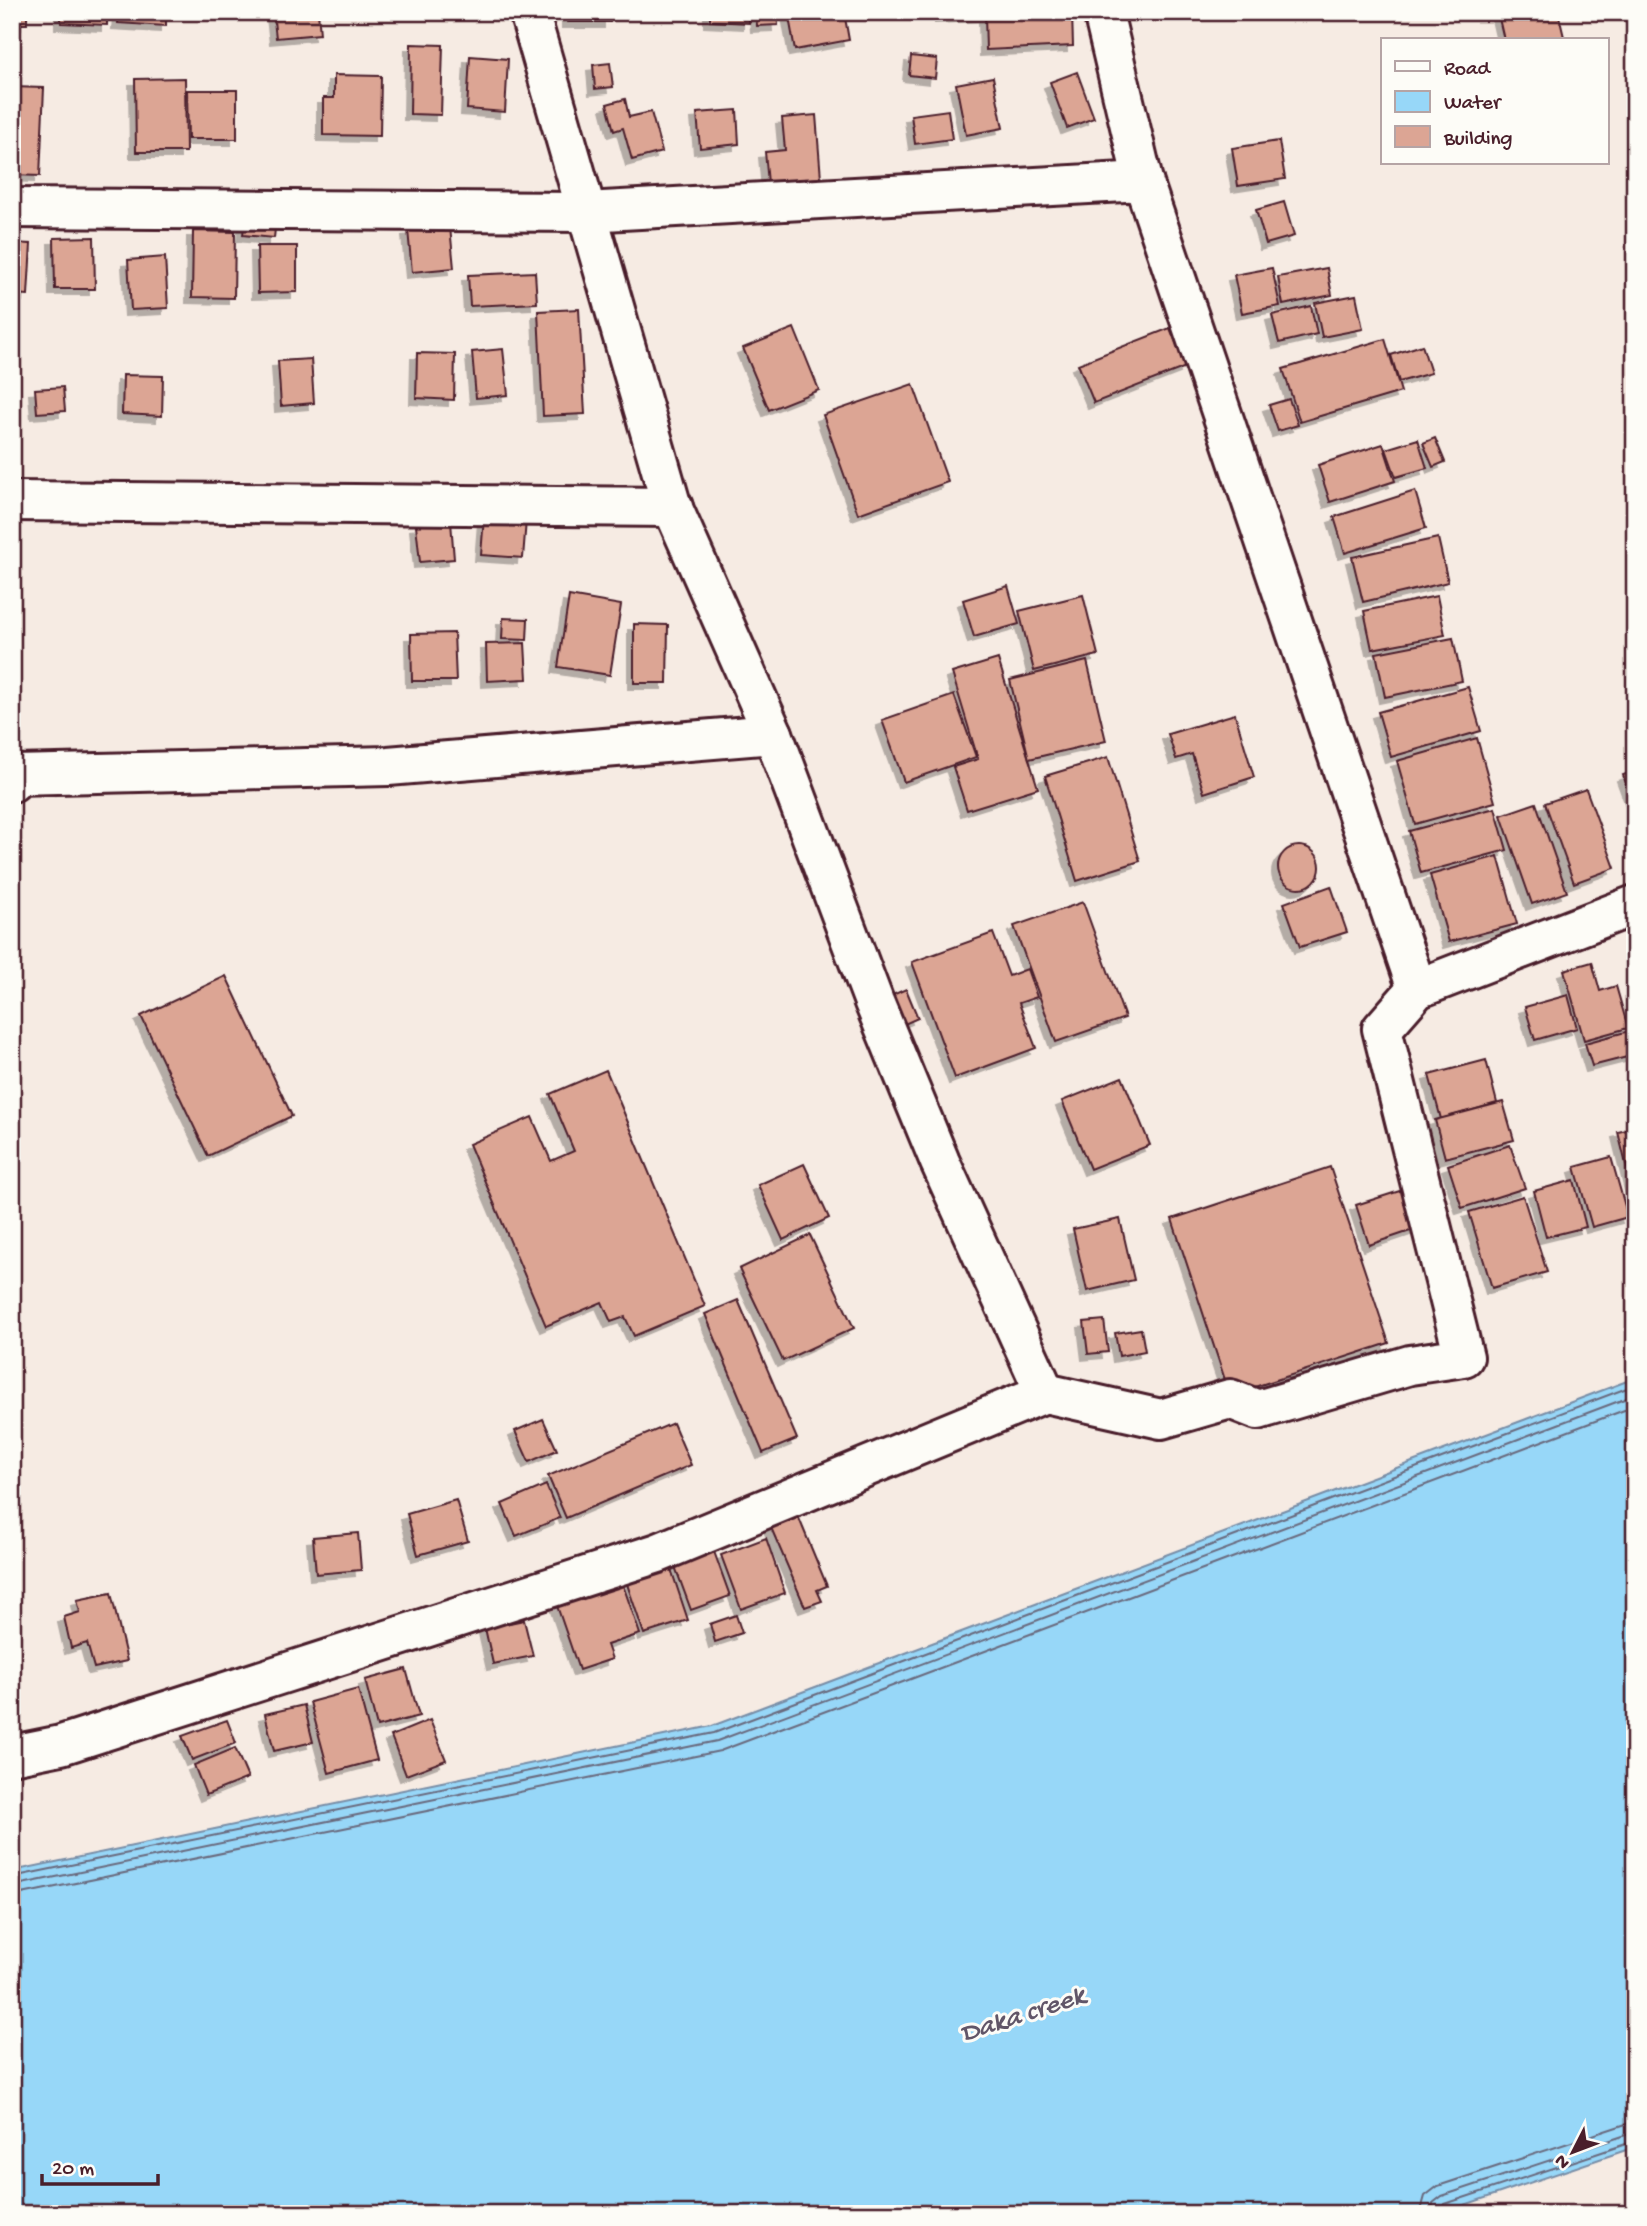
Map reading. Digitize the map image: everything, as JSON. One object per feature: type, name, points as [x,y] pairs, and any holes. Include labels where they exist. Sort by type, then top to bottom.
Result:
[{"type":"street","points":[[529,12],[673,507],[773,734],[874,1002],[940,1162],[1045,1393]]},
{"type":"street","points":[[1103,12],[1143,181],[1417,989]]},
{"type":"street","points":[[12,208],[586,212],[1143,181]]},
{"type":"street","points":[[12,501],[673,507]]},
{"type":"street","points":[[12,782],[15,775],[388,766],[773,734]]},
{"type":"street","points":[[12,1755],[61,1745],[658,1553],[1045,1393],[1161,1419],[1230,1399],[1258,1410],[1410,1365],[1464,1357],[1382,1029],[1417,989],[1635,905]]},
{"type":"water","name":"Daka creek","points":[[1635,1378],[1635,2147],[1438,2214],[12,2214],[12,1871],[712,1726]]},
{"type":"building","points":[[12,12],[27,12],[27,24],[12,24]]},
{"type":"building","points":[[61,12],[107,12],[107,25],[61,23]]},
{"type":"building","points":[[119,12],[166,12],[166,26],[118,23]]},
{"type":"building","points":[[273,12],[318,12],[320,34],[276,38]]},
{"type":"building","points":[[568,12],[610,12],[610,22],[568,22]]},
{"type":"building","points":[[710,12],[749,12],[749,23],[710,21]]},
{"type":"building","points":[[756,12],[777,12],[778,25],[757,26]]},
{"type":"building","points":[[788,12],[844,12],[849,40],[795,50]]},
{"type":"building","points":[[941,12],[984,12],[985,15],[941,17]]},
{"type":"building","points":[[1072,12],[1073,46],[986,50],[985,15]]},
{"type":"building","points":[[1558,12],[1564,37],[1504,38],[1498,14]]},
{"type":"building","points":[[411,44],[443,45],[441,115],[410,114]]},
{"type":"building","points":[[470,56],[508,59],[505,112],[467,109]]},
{"type":"building","points":[[911,56],[937,59],[935,78],[909,75]]},
{"type":"building","points":[[610,63],[613,87],[595,89],[593,65]]},
{"type":"building","points":[[1077,72],[1094,118],[1067,128],[1050,82]]},
{"type":"building","points":[[334,75],[381,76],[380,136],[323,135],[323,98],[334,98]]},
{"type":"building","points":[[993,77],[1003,128],[966,135],[956,84]]},
{"type":"building","points":[[185,78],[186,152],[136,152],[135,79]]},
{"type":"building","points":[[12,87],[44,88],[40,176],[12,175]]},
{"type":"building","points":[[187,90],[237,90],[237,139],[188,139]]},
{"type":"building","points":[[625,99],[629,117],[651,112],[662,152],[632,160],[623,128],[614,131],[607,104]]},
{"type":"building","points":[[737,110],[739,144],[700,148],[697,113]]},
{"type":"building","points":[[948,110],[952,139],[915,144],[911,115]]},
{"type":"building","points":[[816,115],[821,178],[768,183],[765,152],[785,150],[782,118]]},
{"type":"building","points":[[1279,141],[1285,179],[1238,186],[1232,148]]},
{"type":"building","points":[[1284,202],[1294,236],[1266,244],[1256,210]]},
{"type":"building","points":[[245,217],[276,220],[274,238],[243,235]]},
{"type":"building","points":[[450,227],[454,268],[412,272],[408,230]]},
{"type":"building","points":[[193,231],[235,232],[234,298],[192,297]]},
{"type":"building","points":[[94,237],[95,289],[55,289],[54,238]]},
{"type":"building","points":[[12,243],[31,244],[28,295],[12,294]]},
{"type":"building","points":[[257,246],[297,246],[297,292],[258,293]]},
{"type":"building","points":[[165,257],[168,308],[131,310],[128,260]]},
{"type":"building","points":[[1272,268],[1280,306],[1242,313],[1234,275]]},
{"type":"building","points":[[1327,268],[1332,295],[1283,305],[1278,277]]},
{"type":"building","points":[[535,272],[537,303],[470,306],[468,275]]},
{"type":"building","points":[[1356,295],[1363,329],[1322,337],[1315,303]]},
{"type":"building","points":[[1311,306],[1317,334],[1279,343],[1272,315]]},
{"type":"building","points":[[579,309],[585,414],[543,416],[538,311]]},
{"type":"building","points":[[794,328],[819,390],[769,410],[743,348]]},
{"type":"building","points":[[1170,328],[1186,367],[1094,403],[1078,364]]},
{"type":"building","points":[[1385,339],[1401,392],[1300,422],[1283,369]]},
{"type":"building","points":[[1422,345],[1431,373],[1399,382],[1391,355]]},
{"type":"building","points":[[503,349],[508,395],[476,398],[472,352]]},
{"type":"building","points":[[417,353],[455,354],[454,400],[416,398]]},
{"type":"building","points":[[311,359],[314,403],[281,406],[278,361]]},
{"type":"building","points":[[123,375],[163,376],[162,416],[122,414]]},
{"type":"building","points":[[913,384],[948,482],[858,514],[823,415]]},
{"type":"building","points":[[63,387],[65,411],[37,413],[35,389]]},
{"type":"building","points":[[1289,399],[1298,425],[1278,431],[1269,405]]},
{"type":"building","points":[[1435,438],[1445,462],[1433,467],[1423,443]]},
{"type":"building","points":[[1418,439],[1427,468],[1396,477],[1386,449]]},
{"type":"building","points":[[1383,444],[1395,481],[1330,502],[1318,465]]},
{"type":"building","points":[[1415,491],[1426,528],[1345,553],[1334,517]]},
{"type":"building","points":[[484,517],[526,520],[523,558],[481,555]]},
{"type":"building","points":[[451,522],[454,559],[420,562],[416,525]]},
{"type":"building","points":[[1438,538],[1448,582],[1363,602],[1352,557]]},
{"type":"building","points":[[1008,586],[1019,624],[974,637],[963,600]]},
{"type":"building","points":[[1083,595],[1098,655],[1034,671],[1019,611]]},
{"type":"building","points":[[569,596],[621,605],[610,675],[558,667]]},
{"type":"building","points":[[1437,596],[1445,635],[1372,649],[1364,611]]},
{"type":"building","points":[[503,618],[528,619],[527,640],[502,639]]},
{"type":"building","points":[[634,624],[668,625],[667,683],[634,683]]},
{"type":"building","points":[[454,633],[456,681],[412,681],[411,634]]},
{"type":"building","points":[[1453,638],[1462,681],[1385,697],[1376,653]]},
{"type":"building","points":[[525,643],[527,679],[487,681],[486,644]]},
{"type":"building","points":[[998,659],[1038,788],[967,810],[953,767],[978,759],[952,673]]},
{"type":"building","points":[[1087,661],[1106,741],[1029,759],[1010,680]]},
{"type":"building","points":[[1468,687],[1481,731],[1391,757],[1378,712]]},
{"type":"building","points":[[954,695],[976,757],[904,782],[882,720]]},
{"type":"building","points":[[1235,714],[1254,777],[1204,793],[1192,754],[1176,759],[1168,734]]},
{"type":"building","points":[[1477,738],[1495,802],[1415,824],[1397,761]]},
{"type":"building","points":[[1108,757],[1140,861],[1077,881],[1045,776]]},
{"type":"building","points":[[1635,771],[1635,808],[1623,775]]},
{"type":"building","points":[[1586,789],[1615,868],[1574,883],[1545,803]]},
{"type":"building","points":[[1536,803],[1567,892],[1532,904],[1501,815]]},
{"type":"building","points":[[1495,808],[1507,850],[1421,873],[1409,831]]},
{"type":"building","points":[[1299,846],[1314,852],[1320,867],[1314,882],[1299,888],[1284,882],[1278,867],[1284,852]]},
{"type":"building","points":[[1498,856],[1517,924],[1449,942],[1430,875]]},
{"type":"building","points":[[1331,886],[1347,932],[1300,947],[1284,903]]},
{"type":"building","points":[[1083,902],[1125,1018],[1056,1042],[1014,926]]},
{"type":"building","points":[[993,933],[1009,976],[1027,969],[1037,997],[1019,1003],[1036,1048],[955,1078],[912,962]]},
{"type":"building","points":[[1592,962],[1600,991],[1616,986],[1628,1028],[1584,1040],[1564,970]]},
{"type":"building","points":[[226,976],[292,1116],[208,1156],[141,1016]]},
{"type":"building","points":[[906,989],[918,1018],[891,1030],[879,1001]]},
{"type":"building","points":[[1568,995],[1577,1028],[1535,1040],[1525,1007]]},
{"type":"building","points":[[1629,1031],[1635,1055],[1592,1066],[1585,1043]]},
{"type":"building","points":[[1486,1060],[1497,1103],[1441,1119],[1429,1075]]},
{"type":"building","points":[[606,1070],[705,1306],[634,1336],[625,1317],[611,1322],[602,1302],[546,1326],[469,1144],[532,1117],[551,1161],[574,1151],[550,1094]]},
{"type":"building","points":[[1122,1077],[1150,1145],[1090,1169],[1062,1101]]},
{"type":"building","points":[[1503,1102],[1514,1140],[1445,1158],[1435,1120]]},
{"type":"building","points":[[1635,1128],[1635,1201],[1618,1132]]},
{"type":"building","points":[[1510,1145],[1525,1188],[1462,1208],[1448,1165]]},
{"type":"building","points":[[1611,1157],[1628,1217],[1592,1227],[1575,1167]]},
{"type":"building","points":[[804,1164],[829,1218],[783,1240],[758,1185]]},
{"type":"building","points":[[1330,1167],[1389,1343],[1230,1395],[1172,1219]]},
{"type":"building","points":[[1574,1180],[1586,1227],[1546,1237],[1534,1191]]},
{"type":"building","points":[[1409,1188],[1422,1227],[1369,1245],[1356,1205]]},
{"type":"building","points":[[1523,1196],[1547,1272],[1492,1288],[1469,1212]]},
{"type":"building","points":[[1120,1219],[1134,1280],[1087,1291],[1073,1229]]},
{"type":"building","points":[[810,1235],[854,1328],[783,1361],[739,1269]]},
{"type":"building","points":[[738,1300],[797,1439],[763,1453],[705,1314]]},
{"type":"building","points":[[1104,1320],[1108,1352],[1088,1354],[1084,1322]]},
{"type":"building","points":[[1141,1329],[1145,1351],[1119,1356],[1115,1333]]},
{"type":"building","points":[[543,1419],[557,1450],[529,1462],[515,1431]]},
{"type":"building","points":[[673,1423],[691,1465],[566,1518],[548,1476]]},
{"type":"building","points":[[546,1485],[560,1518],[516,1536],[502,1504]]},
{"type":"building","points":[[456,1500],[468,1541],[418,1555],[407,1514]]},
{"type":"building","points":[[796,1511],[827,1586],[817,1590],[822,1601],[805,1607],[769,1523]]},
{"type":"building","points":[[358,1533],[361,1570],[316,1574],[313,1537]]},
{"type":"building","points":[[766,1538],[785,1593],[741,1609],[721,1555]]},
{"type":"building","points":[[712,1546],[730,1596],[691,1610],[673,1561]]},
{"type":"building","points":[[671,1569],[688,1620],[644,1634],[627,1584]]},
{"type":"building","points":[[623,1585],[640,1634],[607,1645],[612,1659],[579,1670],[557,1606]]},
{"type":"building","points":[[111,1593],[127,1661],[94,1668],[87,1643],[71,1648],[64,1617],[80,1612],[77,1600]]},
{"type":"building","points":[[736,1615],[742,1633],[715,1642],[710,1624]]},
{"type":"building","points":[[524,1620],[533,1656],[493,1664],[485,1628]]},
{"type":"building","points":[[406,1669],[419,1716],[377,1727],[365,1680]]},
{"type":"building","points":[[358,1689],[377,1760],[329,1773],[310,1702]]},
{"type":"building","points":[[304,1705],[313,1742],[274,1751],[265,1714]]},
{"type":"building","points":[[227,1720],[236,1743],[192,1760],[182,1736]]},
{"type":"building","points":[[430,1720],[446,1760],[406,1775],[391,1736]]},
{"type":"building","points":[[235,1748],[248,1778],[206,1795],[194,1765]]}]
